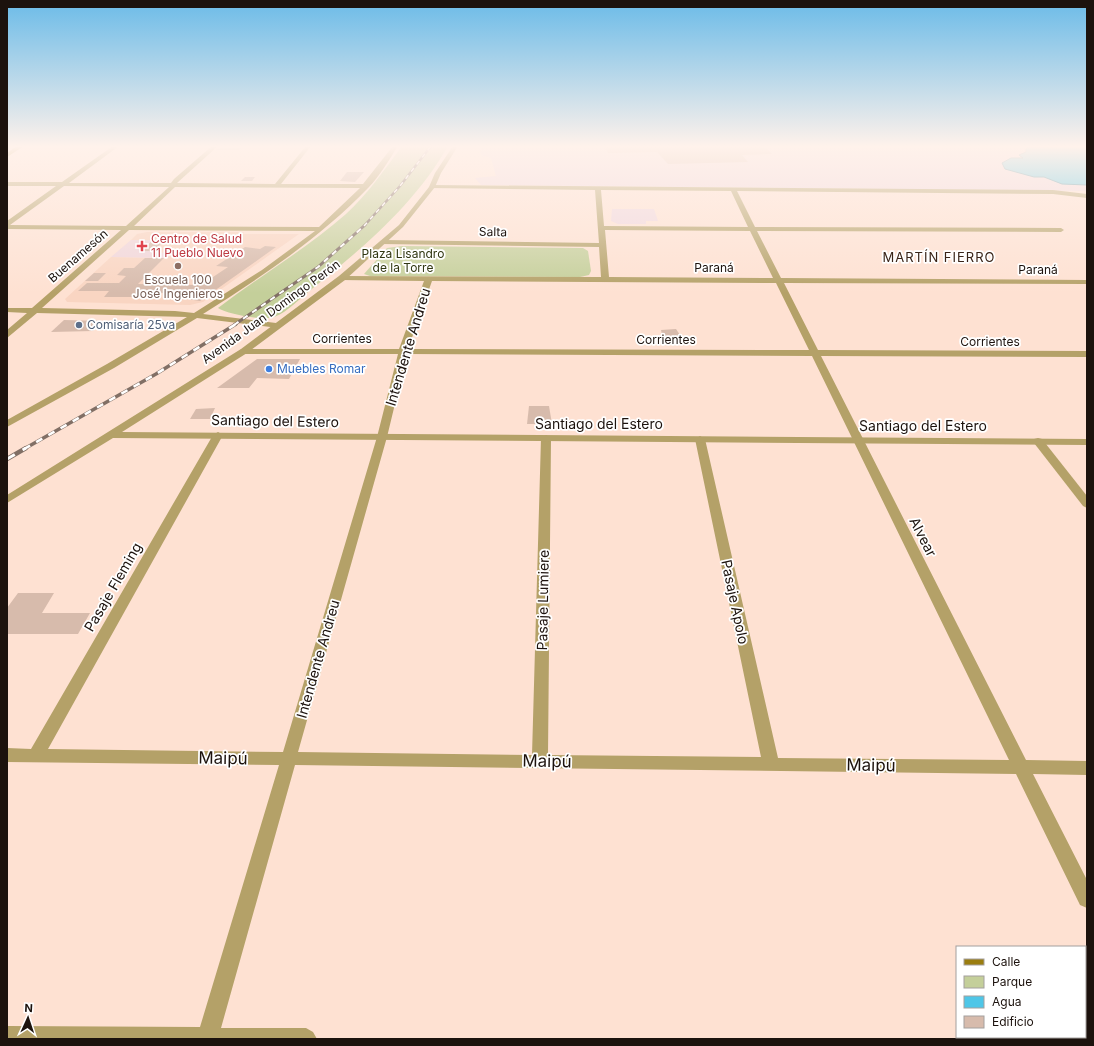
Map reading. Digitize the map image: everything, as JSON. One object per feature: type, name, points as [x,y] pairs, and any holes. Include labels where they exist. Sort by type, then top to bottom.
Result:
[{"type":"street","points":[[7,226],[50,195]]},
{"type":"street","name":"Buenamesón","points":[[7,335],[165,195]]},
{"type":"street","points":[[7,424],[110,368],[197,315],[289,254],[339,215],[358,195]]},
{"type":"street","name":"Avenida Juan Domingo Perón","points":[[7,500],[244,351],[342,278],[401,226],[426,195]]},
{"type":"street","points":[[598,195],[605,280]]},
{"type":"street","name":"Alvear","points":[[736,195],[1087,899]]},
{"type":"street","points":[[1077,195],[1087,196]]},
{"type":"street","points":[[7,226],[321,230]]},
{"type":"street","points":[[601,228],[1061,230]]},
{"type":"street","name":"Salta","points":[[384,242],[602,245]]},
{"type":"street","name":"Paraná","points":[[342,278],[1087,282]]},
{"type":"street","name":"Intendente Andreu","points":[[207,1038],[382,437],[404,351],[429,278]]},
{"type":"street","points":[[7,310],[197,315],[276,326]]},
{"type":"street","name":"Corrientes","points":[[244,351],[1087,354]]},
{"type":"street","name":"Santiago del Estero","points":[[111,435],[1087,442]]},
{"type":"street","name":"Pasaje Fleming","points":[[36,755],[218,435]]},
{"type":"street","name":"Pasaje Lumiere","points":[[540,761],[546,438]]},
{"type":"street","name":"Pasaje Apolo","points":[[700,439],[771,764]]},
{"type":"street","points":[[1038,441],[1087,504]]},
{"type":"street","name":"Maipú","points":[[7,755],[1087,768]]},
{"type":"street","points":[[7,1036],[306,1039]]},
{"type":"shaded area","points":[[612,209],[654,209],[658,221],[646,221],[646,224],[618,224],[611,221]]},
{"type":"shaded area","name":"Escuela 100 José Ingenieros","points":[[147,232],[244,232],[243,234],[299,234],[203,302],[190,305],[67,302],[65,299],[111,257],[163,258],[168,253],[152,253],[164,240],[131,240],[137,234]]},
{"type":"shaded area","name":"Centro de Salud 11 Pueblo Nuevo","points":[[131,240],[165,240],[153,252],[169,253],[164,258],[111,257]]},
{"type":"green space","points":[[364,195],[413,195],[387,223],[351,257],[279,315],[269,318],[262,318],[245,316],[218,308],[299,251],[331,227],[354,207]]},
{"type":"green space","name":"Plaza Lisandro de la Torre","points":[[402,246],[583,248],[588,251],[591,271],[589,275],[580,277],[370,276],[364,274],[387,248]]},
{"type":"building","points":[[153,240],[165,240],[153,251],[141,251]]},
{"type":"building","points":[[265,246],[276,247],[200,301],[181,298],[188,293],[137,293],[134,297],[104,297],[109,291],[78,291],[87,283],[119,283],[126,276],[117,275],[124,268],[134,268],[145,258],[164,258],[138,284],[201,285],[228,267],[216,266],[245,247],[260,249]]},
{"type":"building","points":[[94,273],[106,273],[98,281],[85,281]]},
{"type":"building","points":[[64,320],[103,321],[93,331],[51,332]]},
{"type":"building","points":[[676,329],[682,338],[663,339],[661,330]]},
{"type":"building","name":"Muebles Romar","points":[[257,359],[300,359],[289,379],[257,378],[249,388],[217,388]]},
{"type":"building","points":[[529,406],[549,406],[552,424],[527,424]]},
{"type":"building","points":[[215,408],[210,419],[190,419],[196,409]]},
{"type":"building","points":[[18,593],[54,593],[42,613],[90,613],[78,634],[7,634],[7,608]]},
{"type":"railway","points":[[364,225],[392,195]]},
{"type":"railway","points":[[234,325],[318,267],[364,225]]},
{"type":"railway","points":[[24,449],[156,374],[236,324]]},
{"type":"railway","points":[[7,459],[26,448]]},
{"type":"place","name":"Centro de Salud 11 Pueblo Nuevo","points":[[142,246]]},
{"type":"place","name":"Escuela 100 José Ingenieros","points":[[178,266]]},
{"type":"place","name":"Comisaría 25va","points":[[79,325]]},
{"type":"place","name":"Muebles Romar","points":[[269,369]]},
{"type":"district","name":"MARTÍN FIERRO","points":[[939,257]]}]
